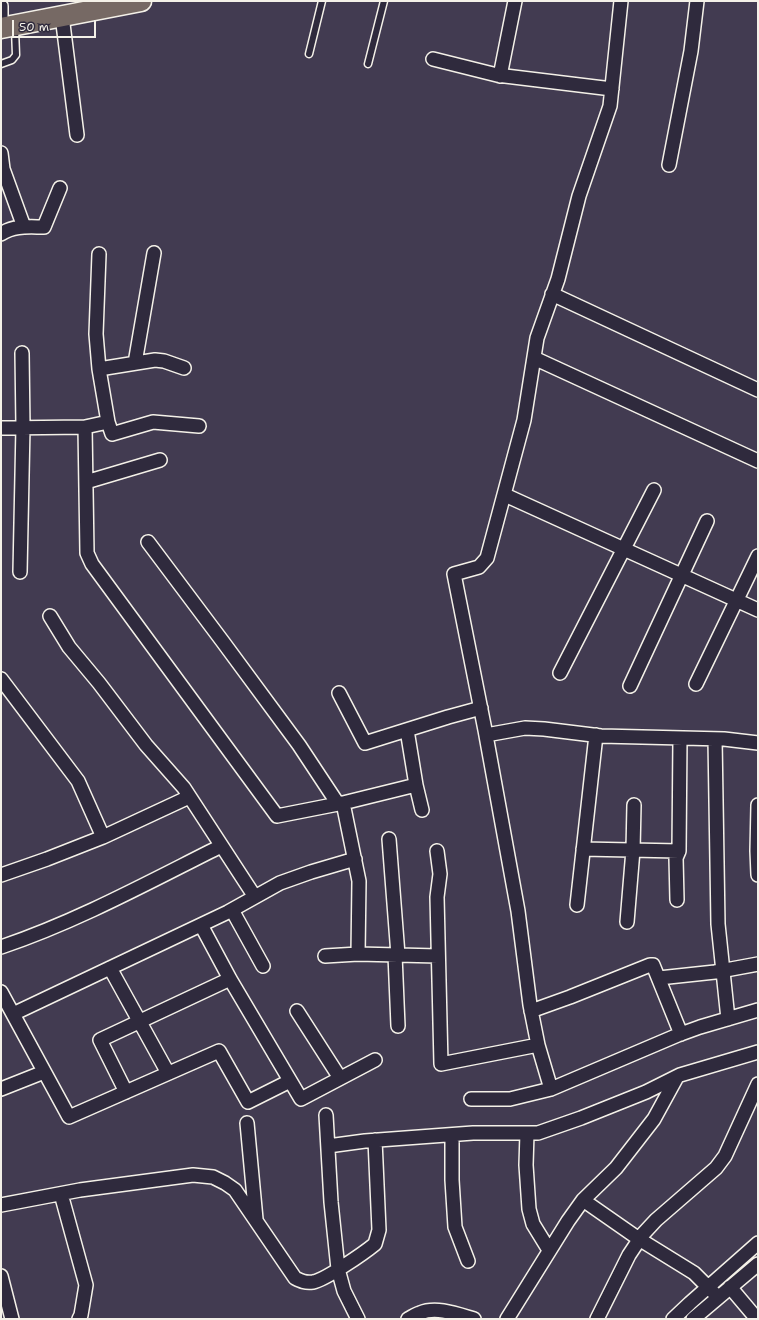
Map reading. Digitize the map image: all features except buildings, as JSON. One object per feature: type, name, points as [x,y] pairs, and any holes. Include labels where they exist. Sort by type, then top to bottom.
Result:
[{"type":"main road","points":[[4,21],[77,1]]},
{"type":"main road","points":[[4,21],[62,16],[141,1]]},
{"type":"street","points":[[500,76],[515,1]]},
{"type":"street","points":[[551,1089],[538,1045],[531,1011],[518,911],[481,708],[454,574],[479,567],[487,558],[524,420],[536,338],[558,279],[579,196],[610,106],[621,1]]},
{"type":"street","points":[[669,165],[692,45],[697,1]]},
{"type":"street","points":[[1,6],[4,21]]},
{"type":"street","points":[[62,16],[77,135]]},
{"type":"street","points":[[433,58],[500,76],[612,89]]},
{"type":"street","points":[[1,153],[3,169],[24,227]]},
{"type":"street","points":[[1,234],[9,229],[44,227],[60,188]]},
{"type":"street","points":[[135,363],[154,253]]},
{"type":"street","points":[[99,254],[96,334],[99,369],[108,422],[112,434],[153,422],[199,426]]},
{"type":"street","points":[[552,294],[758,390]]},
{"type":"street","points":[[20,572],[23,427],[22,353]]},
{"type":"street","points":[[534,358],[758,461]]},
{"type":"street","points":[[99,369],[155,360],[164,361],[184,368]]},
{"type":"street","points":[[1,428],[85,427],[108,422]]},
{"type":"street","points":[[85,427],[87,553],[92,564],[277,816],[341,804],[416,785]]},
{"type":"street","points":[[86,482],[160,460]]},
{"type":"street","points":[[560,673],[654,490]]},
{"type":"street","points":[[505,495],[758,610]]},
{"type":"street","points":[[630,686],[706,521]]},
{"type":"street","points":[[148,542],[224,642],[341,804],[360,881],[358,954]]},
{"type":"street","points":[[696,684],[758,556]]},
{"type":"street","points":[[50,616],[69,647],[99,683],[146,745],[184,788],[255,897]]},
{"type":"street","points":[[1,679],[78,782],[103,837]]},
{"type":"street","points":[[339,693],[365,743],[481,708]]},
{"type":"street","points":[[486,736],[525,728],[596,735],[715,739],[758,743]]},
{"type":"street","points":[[407,730],[416,785],[422,810]]},
{"type":"street","points":[[577,905],[596,735]]},
{"type":"street","points":[[677,900],[676,858],[679,851],[680,738]]},
{"type":"street","points":[[715,739],[718,924],[728,1019]]},
{"type":"street","points":[[1,875],[103,837],[189,797]]},
{"type":"street","points":[[627,922],[633,850],[634,805]]},
{"type":"street","points":[[758,805],[758,875]]},
{"type":"street","points":[[390,839],[398,1026]]},
{"type":"street","points":[[1,947],[36,935],[99,907],[221,846]]},
{"type":"street","points":[[583,849],[679,851]]},
{"type":"street","points":[[437,851],[440,874],[437,897],[441,1064],[538,1045]]},
{"type":"street","points":[[13,1014],[232,910],[280,883],[355,859]]},
{"type":"street","points":[[232,910],[263,966]]},
{"type":"street","points":[[201,925],[230,979],[301,1099],[375,1060]]},
{"type":"street","points":[[325,956],[358,954],[438,956]]},
{"type":"street","points":[[659,978],[722,971],[758,964]]},
{"type":"street","points":[[531,1011],[653,965],[681,1034]]},
{"type":"street","points":[[110,968],[141,1021],[168,1073]]},
{"type":"street","points":[[126,1092],[100,1040],[230,979]]},
{"type":"street","points":[[1,992],[69,1117],[219,1051],[248,1102],[290,1081]]},
{"type":"street","points":[[471,1099],[510,1099],[551,1089],[681,1034],[758,1010]]},
{"type":"street","points":[[297,1011],[340,1078]]},
{"type":"street","points":[[328,1146],[375,1140],[452,1135],[538,1133],[581,1118],[646,1092],[676,1077],[758,1052]]},
{"type":"street","points":[[1,1089],[44,1072]]},
{"type":"street","points":[[507,1319],[568,1221],[583,1200],[616,1168],[654,1119],[676,1077]]},
{"type":"street","points":[[598,1319],[629,1255],[642,1234],[716,1168],[725,1156],[758,1084]]},
{"type":"street","points":[[326,1115],[331,1202],[338,1269],[344,1291],[358,1319]]},
{"type":"street","points":[[247,1124],[256,1221]]},
{"type":"street","points":[[527,1133],[526,1165],[529,1209],[533,1224],[549,1250]]},
{"type":"street","points":[[452,1135],[452,1180],[455,1227],[468,1261]]},
{"type":"street","points":[[1,1205],[61,1194],[193,1175],[213,1177],[235,1190],[295,1278],[304,1283],[314,1282],[325,1278],[375,1244],[379,1230],[375,1140]]},
{"type":"street","points":[[61,1194],[86,1285],[82,1315],[79,1319]]},
{"type":"street","points":[[583,1200],[639,1239],[694,1273],[718,1297]]},
{"type":"street","points":[[673,1319],[758,1243]]},
{"type":"street","points":[[693,1319],[758,1264]]},
{"type":"street","points":[[1,1276],[12,1319]]},
{"type":"street","points":[[730,1287],[757,1319]]},
{"type":"street","points":[[408,1319],[420,1312],[432,1310],[457,1314],[474,1319]]},
{"type":"lane","points":[[309,54],[322,1]]},
{"type":"lane","points":[[368,64],[384,1]]},
{"type":"lane","points":[[1,64],[12,60],[16,55],[4,21]]}]
